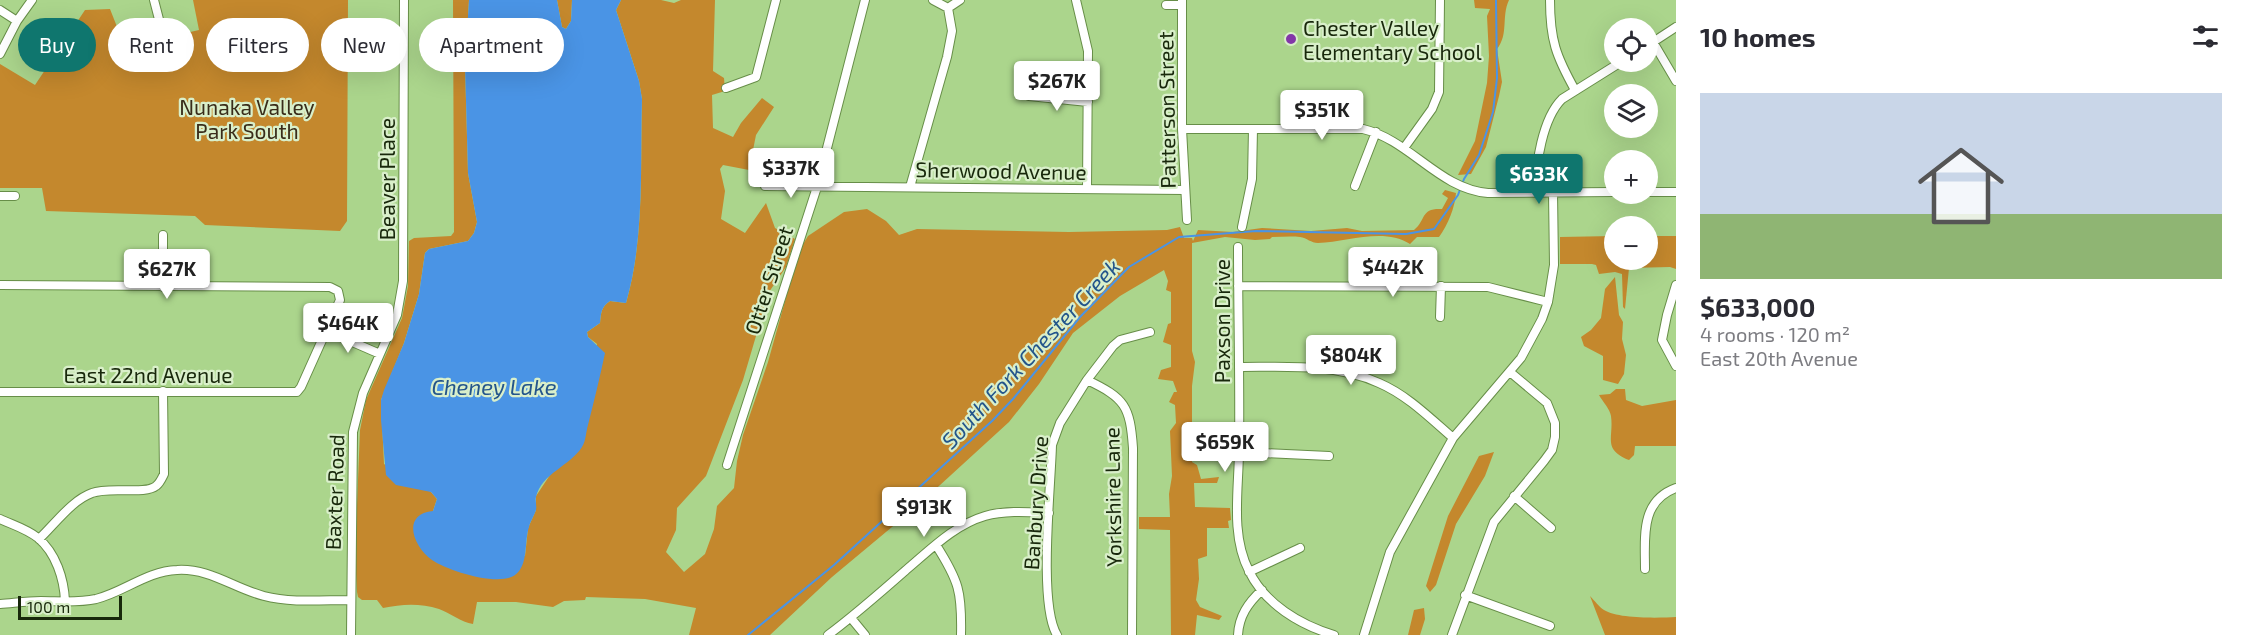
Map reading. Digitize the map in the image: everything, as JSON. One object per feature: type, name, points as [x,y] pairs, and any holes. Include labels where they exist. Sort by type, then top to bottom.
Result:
[{"type":"street","points":[[0,54],[17,21],[32,0]]},
{"type":"street","points":[[154,0],[159,18]]},
{"type":"street","name":"Beaver Place","points":[[380,354],[397,315],[403,281],[404,0]]},
{"type":"street","points":[[726,88],[756,76],[776,0]]},
{"type":"street","name":"Otter Street","points":[[727,465],[817,187],[865,0]]},
{"type":"street","points":[[933,0],[948,8]]},
{"type":"street","points":[[948,8],[960,0]]},
{"type":"street","points":[[1076,0],[1088,51],[1087,189]]},
{"type":"street","points":[[1404,148],[1432,109],[1439,92],[1440,0]]},
{"type":"street","points":[[1550,0],[1552,39],[1560,63],[1575,90]]},
{"type":"street","points":[[1167,6],[1182,3]]},
{"type":"street","name":"Patterson Street","points":[[1182,3],[1182,129],[1187,220]]},
{"type":"street","points":[[910,188],[947,57],[952,31],[948,8]]},
{"type":"street","points":[[0,10],[17,21]]},
{"type":"street","points":[[1658,39],[1676,27]]},
{"type":"street","points":[[1658,55],[1676,81]]},
{"type":"street","points":[[1535,192],[1538,162],[1551,113],[1562,99],[1605,72]]},
{"type":"street","points":[[1029,96],[1088,102]]},
{"type":"street","points":[[1182,129],[1346,128],[1376,132],[1404,148],[1454,184],[1468,190],[1488,193],[1604,192]]},
{"type":"street","points":[[1242,227],[1252,179],[1252,129]]},
{"type":"street","points":[[1355,186],[1376,132]]},
{"type":"street","name":"Sherwood Avenue","points":[[765,186],[1185,190]]},
{"type":"street","points":[[1364,635],[1390,552],[1453,438],[1510,372],[1536,333],[1548,302],[1554,265],[1553,192]]},
{"type":"street","points":[[1658,192],[1676,192]]},
{"type":"street","points":[[0,196],[15,196]]},
{"type":"street","points":[[163,235],[163,287]]},
{"type":"street","name":"Paxson Drive","points":[[1238,247],[1239,452],[1237,493],[1240,549],[1249,572],[1262,590],[1286,614],[1313,629],[1334,635]]},
{"type":"street","points":[[0,285],[330,287],[338,291],[340,300],[327,331],[380,354]]},
{"type":"street","points":[[1676,285],[1666,315],[1662,340],[1676,366]]},
{"type":"street","points":[[1238,286],[1488,287],[1548,302]]},
{"type":"street","points":[[1440,317],[1441,286]]},
{"type":"street","name":"East 22nd Avenue","points":[[0,392],[297,392],[327,331]]},
{"type":"street","name":"Banbury Drive","points":[[1057,635],[1051,626],[1047,567],[1052,445],[1055,433],[1087,380],[1113,346],[1120,340],[1150,332]]},
{"type":"street","name":"Baxter Road","points":[[351,635],[353,432],[360,402],[380,354]]},
{"type":"street","points":[[1239,368],[1312,367],[1359,375],[1380,383],[1408,400],[1453,438]]},
{"type":"street","points":[[1452,635],[1494,522],[1551,450],[1555,437],[1555,423],[1547,403],[1510,372]]},
{"type":"street","name":"Yorkshire Lane","points":[[1087,380],[1112,392],[1127,409],[1132,427],[1132,635]]},
{"type":"street","points":[[39,539],[81,498],[93,492],[106,489],[151,489],[158,484],[164,474],[163,391]]},
{"type":"street","points":[[1239,452],[1329,456]]},
{"type":"street","points":[[1645,569],[1646,519],[1657,500],[1676,488]]},
{"type":"street","points":[[1514,496],[1551,528]]},
{"type":"street","points":[[828,635],[963,525],[986,516],[1020,512],[1049,513]]},
{"type":"street","points":[[0,519],[39,539],[60,572],[65,586],[65,601]]},
{"type":"street","points":[[936,545],[955,575],[962,604],[962,635]]},
{"type":"street","points":[[1249,572],[1299,548]]},
{"type":"street","points":[[0,604],[28,601],[83,601],[109,595],[145,577],[177,570],[206,572],[248,591],[274,598],[350,600]]},
{"type":"street","points":[[1238,635],[1239,621],[1250,601],[1262,590]]},
{"type":"street","points":[[1465,595],[1550,626]]},
{"type":"street","points":[[851,618],[865,635]]},
{"type":"green space","name":"Nunaka Valley Park South","points":[[193,0],[348,0],[348,18],[321,18],[321,72],[348,72],[347,221],[340,231],[205,225],[195,216],[46,211],[42,188],[0,188],[0,64],[35,85],[44,72],[96,72],[96,18],[80,18],[85,10],[110,9],[114,18],[108,18],[108,72],[194,72],[194,31],[199,30]]},
{"type":"green space","points":[[453,0],[469,0],[468,18],[453,18]]},
{"type":"green space","points":[[557,0],[572,0],[571,21],[566,29],[564,18],[560,18]]},
{"type":"green space","points":[[621,0],[661,0],[674,3],[681,0],[715,0],[713,71],[724,78],[725,91],[712,95],[713,128],[733,137],[741,123],[762,98],[774,107],[756,135],[749,170],[723,165],[720,169],[725,191],[721,219],[745,233],[766,203],[775,228],[795,239],[786,267],[769,292],[743,380],[706,476],[677,508],[676,530],[666,552],[684,572],[705,554],[714,529],[717,506],[734,488],[743,435],[768,362],[799,251],[808,236],[844,212],[867,209],[886,221],[899,235],[917,229],[1069,232],[1167,230],[1180,227],[1184,238],[1192,238],[1193,241],[1198,230],[1233,232],[1262,228],[1311,231],[1347,228],[1362,231],[1414,230],[1427,212],[1442,209],[1448,198],[1442,194],[1445,190],[1456,193],[1453,210],[1439,237],[1417,237],[1410,244],[1400,239],[1377,236],[1318,243],[1290,237],[1255,240],[1225,237],[1192,243],[1192,351],[1195,362],[1192,386],[1192,462],[1197,465],[1201,479],[1219,477],[1217,483],[1194,483],[1195,507],[1230,508],[1231,520],[1228,521],[1229,528],[1207,528],[1207,556],[1198,559],[1199,579],[1196,600],[1200,607],[1222,616],[1219,620],[1197,615],[1195,635],[1171,635],[1170,530],[1139,529],[1139,517],[1170,517],[1169,494],[1172,476],[1170,431],[1176,423],[1175,405],[1169,402],[1174,392],[1177,392],[1173,381],[1158,379],[1161,370],[1171,367],[1171,345],[1163,342],[1168,324],[1171,323],[1171,292],[1166,290],[1168,281],[1164,270],[1120,296],[1073,333],[1039,384],[1009,422],[916,507],[832,577],[770,635],[689,635],[696,608],[645,599],[586,597],[585,600],[564,601],[553,607],[516,602],[477,602],[473,624],[439,609],[418,605],[383,608],[377,600],[362,600],[358,597],[357,592],[355,555],[360,430],[366,400],[402,318],[408,286],[409,241],[414,238],[451,236],[454,232],[453,72],[465,72],[468,173],[477,222],[474,233],[468,241],[429,249],[425,253],[419,294],[404,343],[381,400],[384,464],[431,492],[437,499],[433,511],[525,556],[528,528],[536,510],[536,496],[552,472],[568,460],[597,344],[588,337],[587,332],[600,323],[601,313],[607,303],[610,301],[626,303],[632,278],[639,227],[642,99],[639,81],[616,10]]},
{"type":"green space","points":[[1474,0],[1509,0],[1505,13],[1503,37],[1497,49],[1502,82],[1486,147],[1471,174],[1458,175],[1475,141],[1487,83],[1489,56],[1487,16],[1490,9],[1475,8]]},
{"type":"green space","points":[[1604,236],[1604,270],[1629,270],[1625,309],[1623,307],[1622,274],[1615,272],[1599,274],[1596,265],[1592,264],[1560,264],[1560,237]]},
{"type":"green space","points":[[1658,236],[1676,236],[1676,269],[1658,267]]},
{"type":"green space","points":[[1615,277],[1626,355],[1624,374],[1618,384],[1603,380],[1603,356],[1584,346],[1581,337],[1591,330],[1601,318],[1605,289]]},
{"type":"green space","points":[[1616,389],[1625,389],[1626,400],[1642,406],[1676,400],[1676,446],[1635,446],[1634,455],[1629,460],[1615,452],[1611,442],[1610,413],[1599,395],[1610,394]]},
{"type":"green space","points":[[1494,452],[1485,476],[1456,524],[1436,585],[1430,592],[1426,586],[1448,516],[1479,456]]},
{"type":"green space","points":[[1590,596],[1610,613],[1639,617],[1676,617],[1676,635],[1605,635]]},
{"type":"green space","points":[[1424,608],[1425,619],[1420,635],[1408,635],[1414,610]]},
{"type":"water","name":"Cheney Lake","points":[[469,0],[557,0],[560,18],[468,18]]},
{"type":"water","name":"Cheney Lake","points":[[572,0],[621,0],[616,10],[639,81],[642,99],[639,227],[632,278],[626,303],[610,301],[607,303],[601,313],[600,323],[587,332],[588,337],[605,353],[582,447],[539,489],[522,565],[515,575],[498,579],[473,576],[449,569],[425,554],[413,532],[414,524],[423,513],[433,511],[437,499],[431,492],[396,485],[386,475],[381,420],[381,400],[404,343],[419,294],[425,253],[429,249],[468,241],[474,233],[477,222],[468,173],[465,72],[564,72],[564,28],[566,29],[571,21]]},
{"type":"waterway","name":"South Fork Chester Creek","points":[[748,635],[834,565],[992,421],[1013,399],[1080,317],[1129,267],[1179,237],[1256,231],[1406,234],[1434,229],[1458,195],[1464,179],[1479,155],[1493,112],[1497,78],[1496,0]]},
{"type":"place","name":"Chester Valley Elementary School","points":[[1291,39]]}]
